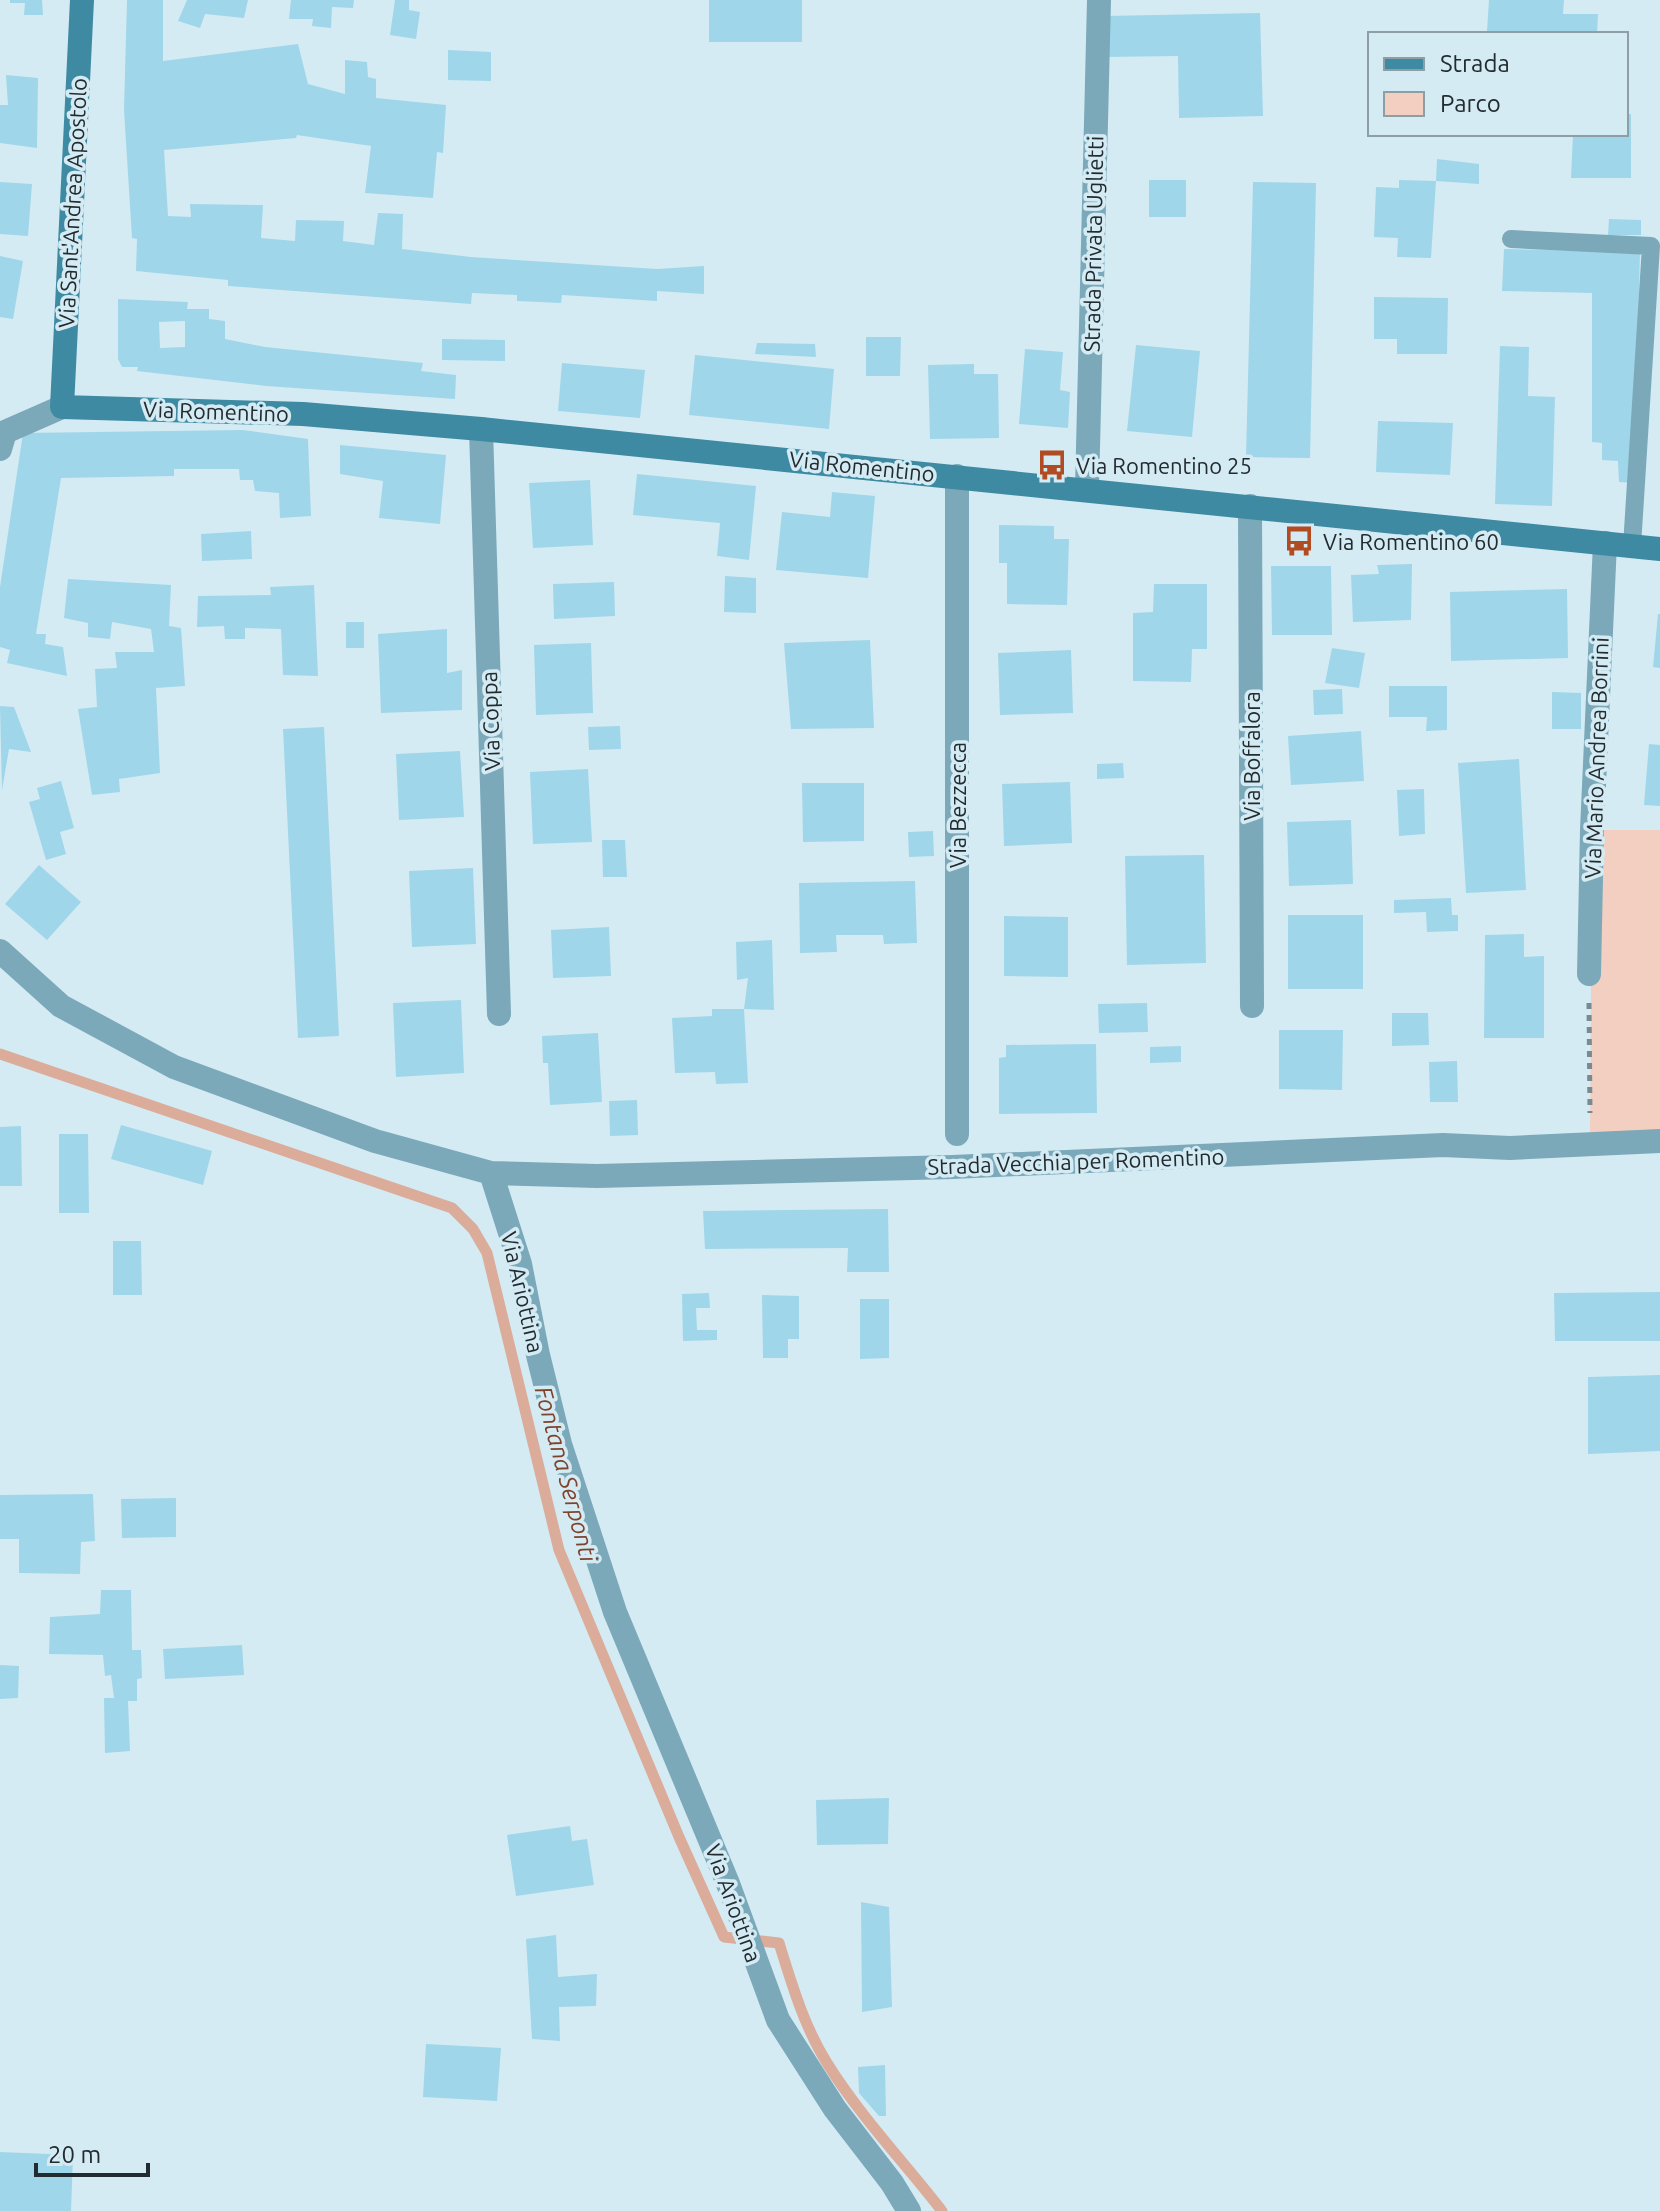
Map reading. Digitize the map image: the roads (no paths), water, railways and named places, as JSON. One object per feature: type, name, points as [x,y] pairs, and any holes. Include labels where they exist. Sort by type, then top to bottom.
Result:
[{"type":"street","name":"Via Sant'Andrea Apostolo","points":[[62,407],[82,0]]},
{"type":"street","name":"Strada Privata Uglietti","points":[[1087,488],[1099,0]]},
{"type":"street","name":"Via Romentino","points":[[62,407],[303,414],[481,429],[1087,488],[1660,549]]},
{"type":"street","points":[[0,449],[5,432],[62,407]]},
{"type":"street","name":"Via Coppa","points":[[481,429],[499,1014]]},
{"type":"street","name":"Via Bezzecca","points":[[957,476],[957,1134]]},
{"type":"street","name":"Via Boffalora","points":[[1250,506],[1252,1006]]},
{"type":"street","name":"Via Mario Andrea Borrini","points":[[1589,974],[1605,543]]},
{"type":"street","points":[[0,951],[61,1006],[174,1067],[375,1141],[491,1173]]},
{"type":"street","name":"Strada Vecchia per Romentino","points":[[491,1173],[597,1176],[953,1167],[1443,1145],[1510,1148],[1660,1141]]},
{"type":"street","name":"Via Ariottina","points":[[491,1173],[520,1264],[560,1444],[615,1612],[693,1797],[778,2020],[835,2109],[892,2183],[909,2211]]},
{"type":"lane","points":[[1511,239],[1651,246],[1632,546]]},
{"type":"waterway","name":"Fontana Serponti","points":[[0,1054],[452,1208],[473,1229],[487,1253],[559,1550],[724,1937],[779,1943],[805,2020],[827,2063],[868,2120],[942,2211]]},
{"type":"place","name":"Via Romentino 25","points":[[1052,465]]},
{"type":"place","name":"Via Romentino 60","points":[[1299,541]]}]
